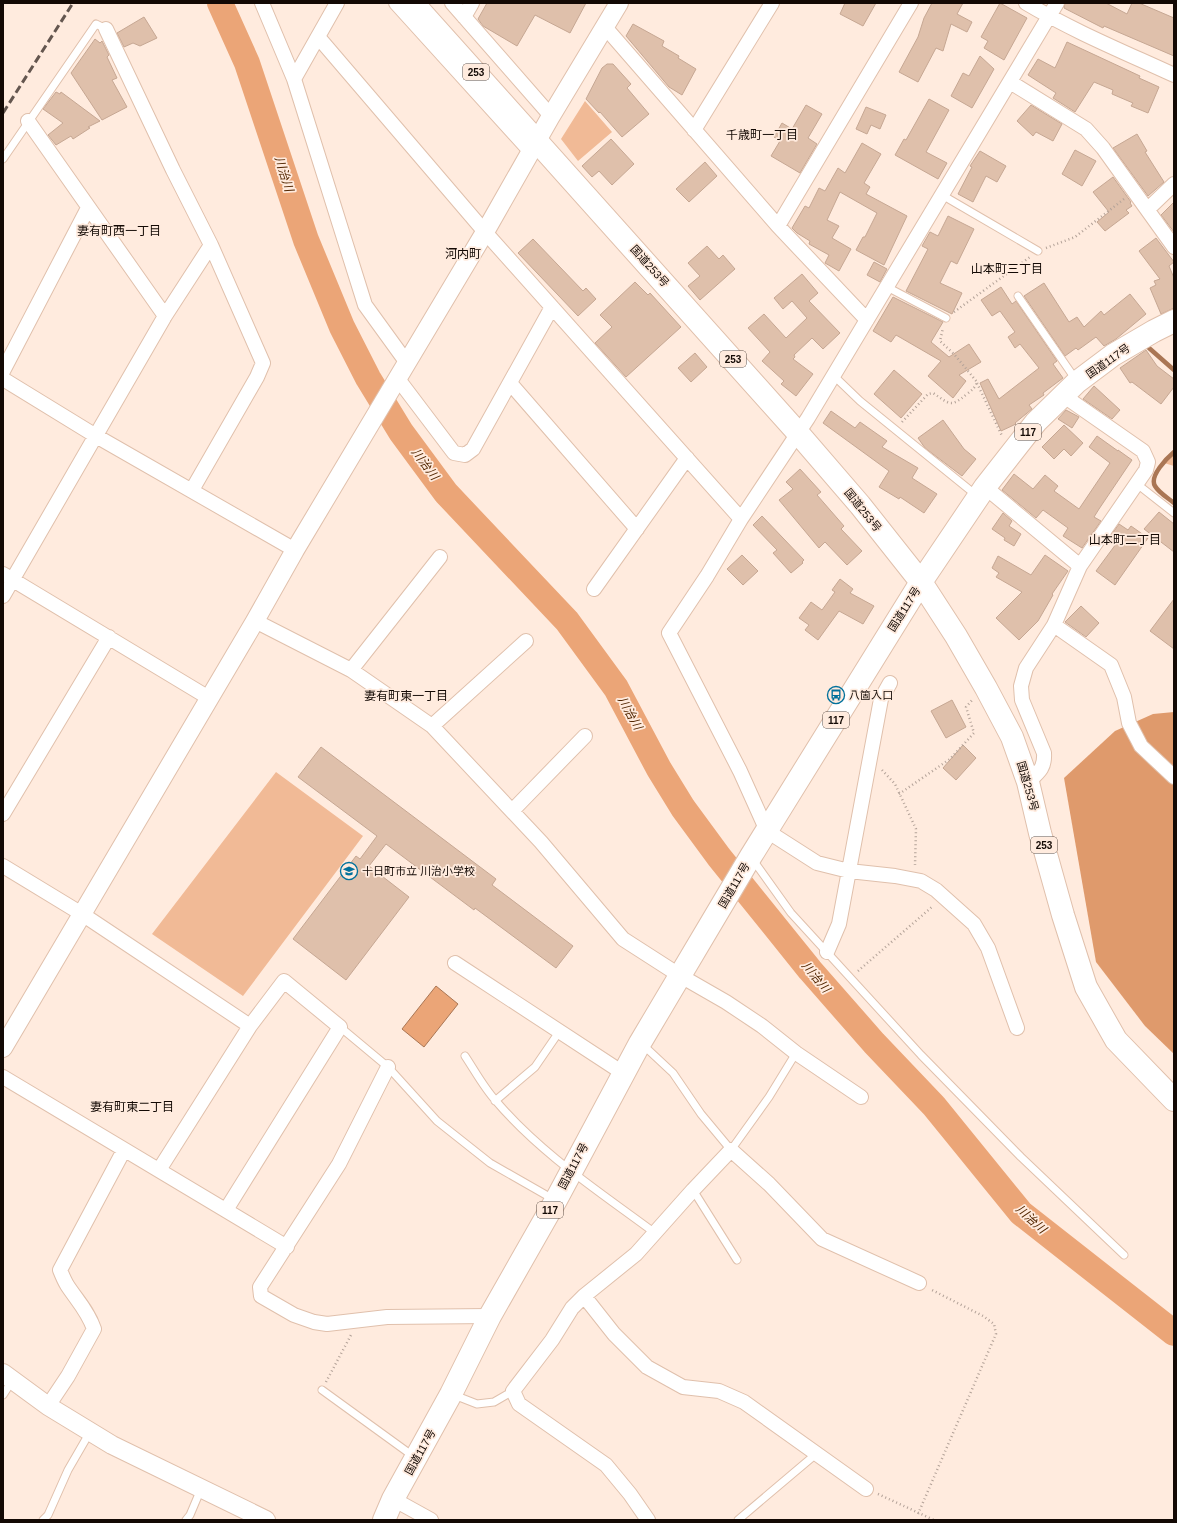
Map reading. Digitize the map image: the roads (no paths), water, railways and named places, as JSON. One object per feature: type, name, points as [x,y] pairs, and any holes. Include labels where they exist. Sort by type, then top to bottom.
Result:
[{"type":"highway","name":"国道253号","points":[[413,3],[535,147],[798,432],[860,505],[921,582],[956,636],[986,688],[1012,738],[1028,782],[1062,915],[1086,987],[1116,1040],[1174,1100]]},
{"type":"highway","name":"国道117号","points":[[384,1520],[393,1499],[451,1394],[490,1316],[556,1200],[640,1043],[751,856],[921,582],[982,492],[1036,422],[1071,389],[1113,355],[1174,321]]},
{"type":"street","points":[[262,3],[294,79],[365,306],[407,364]]},
{"type":"street","points":[[294,79],[319,38],[337,3]]},
{"type":"street","points":[[396,3],[535,147]]},
{"type":"street","points":[[452,3],[551,116]]},
{"type":"street","points":[[464,17],[472,3]]},
{"type":"street","points":[[3,1048],[209,698],[256,622],[295,550],[407,364],[535,147],[551,116],[619,3]]},
{"type":"street","points":[[694,130],[772,3]]},
{"type":"street","points":[[778,226],[911,3]]},
{"type":"street","points":[[1026,3],[1049,16],[1174,75]]},
{"type":"street","points":[[1017,1028],[988,948],[974,924],[942,896],[921,881],[895,876],[849,871],[817,862],[767,831],[740,771],[669,634],[833,376],[1056,3]]},
{"type":"street","points":[[605,27],[778,226],[867,320]]},
{"type":"street","points":[[106,29],[173,170],[211,245],[263,363],[257,377],[192,490]]},
{"type":"street","points":[[319,38],[485,232],[741,519]]},
{"type":"street","points":[[1010,82],[1086,128],[1103,148],[1174,247]]},
{"type":"street","points":[[28,121],[165,316]]},
{"type":"street","points":[[1148,209],[1174,184]]},
{"type":"street","points":[[3,372],[88,208]]},
{"type":"street","points":[[3,596],[8,577],[96,436],[165,316],[211,245]]},
{"type":"street","points":[[396,381],[454,453],[465,455],[473,449],[552,307]]},
{"type":"street","points":[[3,379],[96,436],[295,550]]},
{"type":"street","points":[[510,383],[637,529]]},
{"type":"street","points":[[1028,782],[1040,771],[1045,763],[1044,753],[1022,700],[1021,686],[1026,668],[1054,625],[1080,566],[1137,484],[1146,470],[1148,462],[1144,451],[1071,389]]},
{"type":"street","points":[[594,589],[687,458]]},
{"type":"street","points":[[982,492],[1080,566]]},
{"type":"street","points":[[351,670],[440,557]]},
{"type":"street","points":[[8,577],[209,698]]},
{"type":"street","points":[[256,622],[351,670],[432,726],[541,842],[623,939],[679,975],[732,1006],[762,1026],[796,1053],[861,1096]]},
{"type":"street","points":[[1054,625],[1111,665],[1124,697],[1129,723],[1141,746],[1174,777]]},
{"type":"street","points":[[3,814],[109,637]]},
{"type":"street","points":[[432,726],[526,640]]},
{"type":"street","points":[[827,952],[838,924],[881,699],[890,683]]},
{"type":"street","points":[[512,811],[585,736]]},
{"type":"street","points":[[3,866],[82,914],[250,1026]]},
{"type":"street","points":[[455,963],[623,1073]]},
{"type":"street","points":[[159,1170],[250,1026],[284,982],[340,1026],[226,1210]]},
{"type":"street","points":[[388,1067],[339,1164],[260,1287],[261,1296],[294,1315],[314,1322],[327,1324],[387,1316],[490,1316]]},
{"type":"street","points":[[3,1077],[287,1247]]},
{"type":"street","points":[[48,1406],[68,1376],[94,1328],[60,1270],[124,1150]]},
{"type":"street","points":[[648,1520],[630,1494],[606,1465],[519,1404],[513,1391],[552,1340],[572,1308],[584,1296],[636,1254],[731,1150],[769,1184],[822,1239],[919,1283]]},
{"type":"street","points":[[584,1296],[614,1334],[647,1367],[682,1387],[719,1391],[744,1402],[866,1489]]},
{"type":"street","points":[[6,1383],[112,1444],[266,1520]]},
{"type":"street","points":[[393,1499],[431,1520]]},
{"type":"lane","points":[[3,159],[96,24],[106,29]]},
{"type":"lane","points":[[942,195],[1038,251]]},
{"type":"lane","points":[[887,287],[946,318]]},
{"type":"lane","points":[[1018,296],[1071,389]]},
{"type":"lane","points":[[833,376],[860,401],[895,429],[982,492]]},
{"type":"lane","points":[[1137,484],[1174,513]]},
{"type":"lane","points":[[751,856],[791,913],[921,1055],[1015,1151],[1124,1255]]},
{"type":"lane","points":[[340,1026],[388,1067],[437,1121],[490,1163],[556,1200]]},
{"type":"lane","points":[[495,1101],[535,1067],[559,1032]]},
{"type":"lane","points":[[640,1043],[673,1073],[701,1114],[731,1150],[769,1096],[796,1053]]},
{"type":"lane","points":[[465,1056],[495,1101],[522,1129],[571,1171],[655,1233]]},
{"type":"lane","points":[[693,1190],[737,1260]]},
{"type":"lane","points":[[322,1390],[417,1458]]},
{"type":"lane","points":[[451,1394],[477,1404],[494,1402],[513,1391]]},
{"type":"lane","points":[[43,1520],[48,1514],[68,1470],[90,1431]]},
{"type":"lane","points":[[738,1520],[816,1454]]},
{"type":"lane","points":[[186,1520],[201,1489]]},
{"type":"waterway","name":"川治川","points":[[220,3],[247,63],[306,240],[342,327],[368,378],[401,432],[446,493],[567,621],[616,688],[659,769],[683,808],[719,857],[810,970],[874,1043],[934,1106],[1021,1213],[1174,1333]]},
{"type":"waterway","points":[[1149,348],[1174,370]]},
{"type":"waterway","points":[[1174,452],[1167,458],[1154,477],[1155,486],[1174,503]]},
{"type":"railway","points":[[3,113],[73,3]]},
{"type":"place","name":"八箇入口","points":[[836,695]]},
{"type":"place","name":"十日町市立 川治小学校","points":[[349,871]]},
{"type":"district","name":"千歳町一丁目","points":[[762,135]]},
{"type":"district","name":"妻有町西一丁目","points":[[119,231]]},
{"type":"district","name":"河内町","points":[[463,254]]},
{"type":"district","name":"山本町三丁目","points":[[1007,269]]},
{"type":"district","name":"山本町二丁目","points":[[1125,540]]},
{"type":"district","name":"妻有町東一丁目","points":[[406,696]]},
{"type":"district","name":"妻有町東二丁目","points":[[132,1107]]}]
